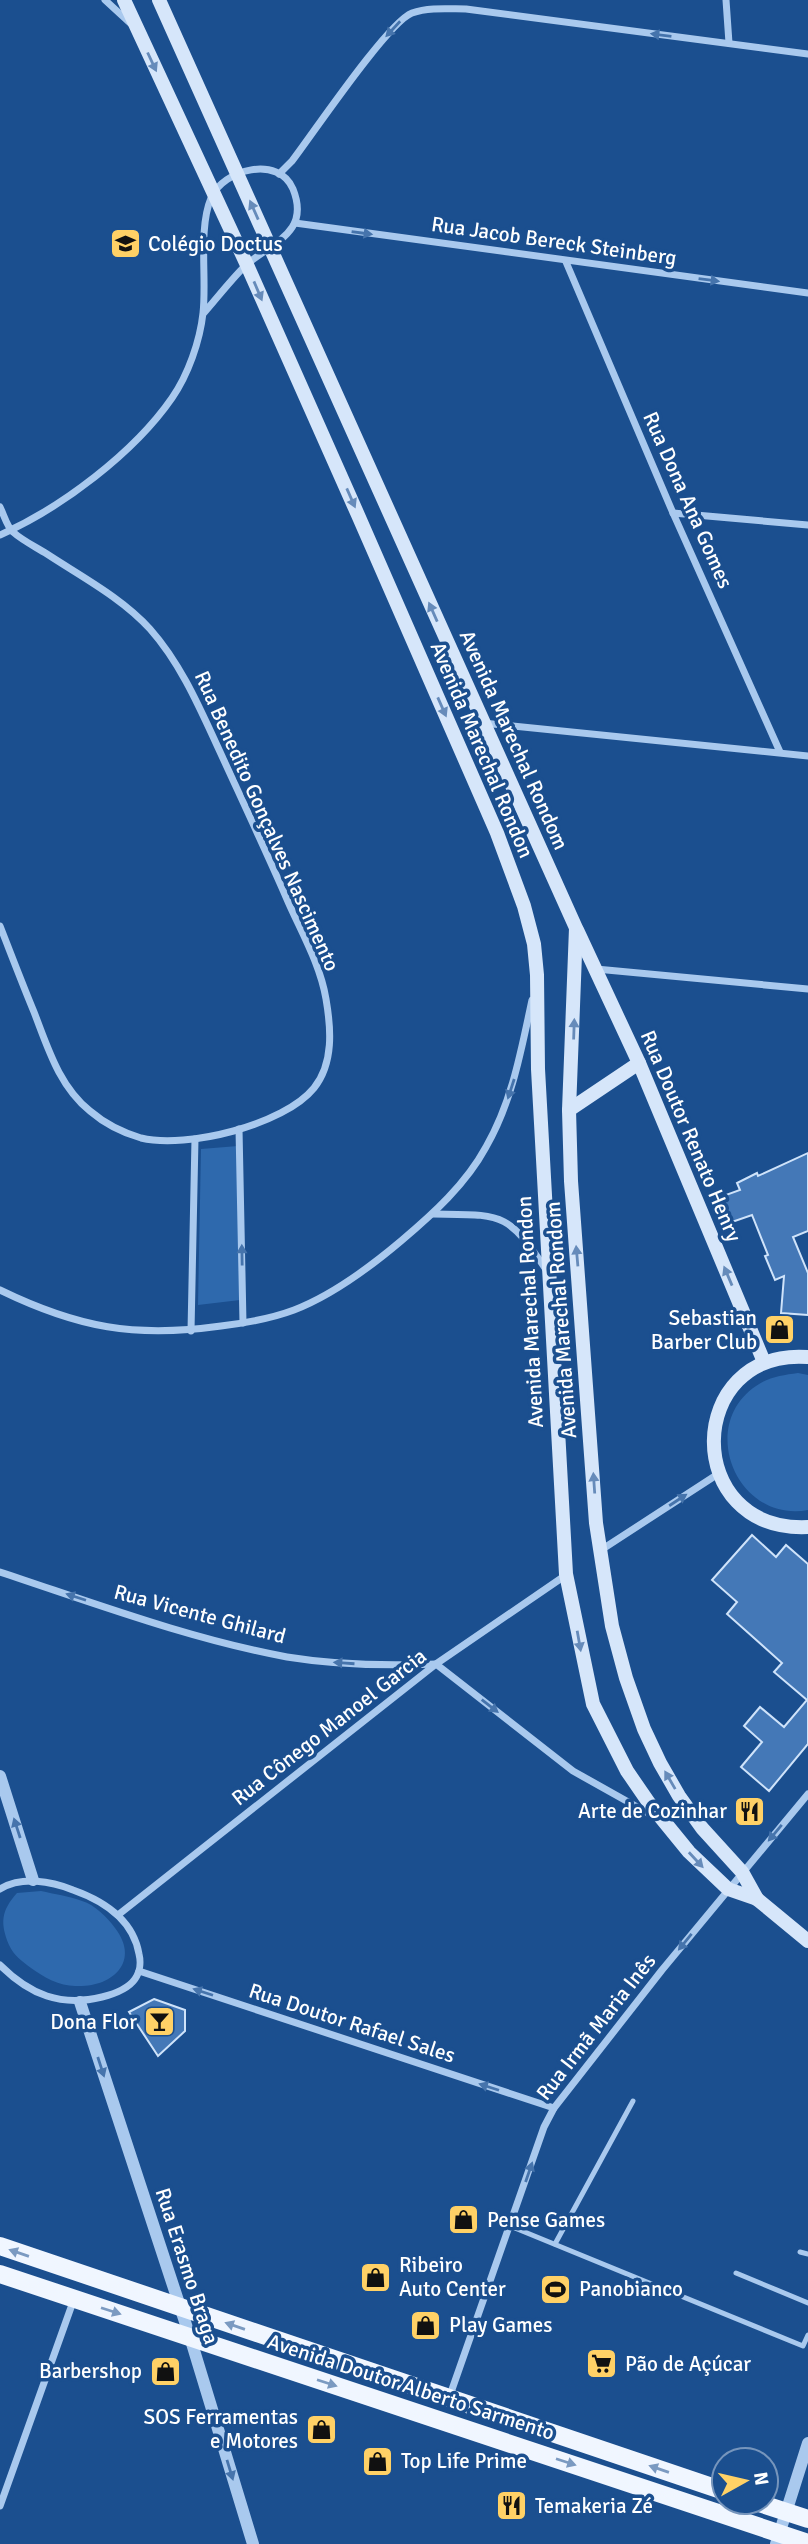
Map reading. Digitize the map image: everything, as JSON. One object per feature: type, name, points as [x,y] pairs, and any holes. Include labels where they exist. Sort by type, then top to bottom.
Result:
[{"type":"main road","name":"Avenida Marechal Rondon","points":[[124,0],[247,265],[497,833],[524,906],[534,944],[537,975],[538,1069],[566,1574],[593,1704],[627,1771],[664,1822],[698,1862],[728,1889]]},
{"type":"main road","name":"Avenida Marechal Rondom","points":[[159,0],[237,173],[275,245],[482,723],[576,928],[569,1110],[571,1181],[596,1523],[612,1626],[625,1678],[644,1729],[679,1796],[702,1828],[742,1872],[757,1899]]},
{"type":"main road","name":"Rua Doutor Renato Henry","points":[[576,928],[639,1063],[764,1362]]},
{"type":"main road","points":[[569,1110],[639,1063]]},
{"type":"main road","points":[[808,1357],[791,1356],[764,1362],[742,1376],[724,1396],[714,1421],[712,1448],[718,1474],[730,1495],[747,1511],[768,1522],[790,1528],[808,1527]]},
{"type":"main road","points":[[728,1889],[757,1899],[808,1941]]},
{"type":"main road","name":"Avenida Doutor Alberto Sarmento","points":[[0,2246],[710,2486]]},
{"type":"main road","name":"Avenida Doutor Alberto Sarmento","points":[[0,2274],[777,2539],[808,2543]]},
{"type":"main road","points":[[780,2510],[808,2519]]},
{"type":"street","points":[[105,0],[137,29]]},
{"type":"street","points":[[422,0],[422,11]]},
{"type":"street","points":[[726,0],[729,44]]},
{"type":"street","points":[[279,174],[292,161],[388,33],[410,14],[422,11],[466,9],[808,54]]},
{"type":"street","points":[[0,536],[71,495],[117,456],[158,416],[173,397],[191,357],[203,314],[206,218],[212,193],[237,173],[263,169],[279,174],[293,191],[295,223],[275,245],[247,265],[203,314]]},
{"type":"street","name":"Rua Jacob Bereck Steinberg","points":[[295,223],[808,293]]},
{"type":"street","name":"Rua Dona Ana Gomes","points":[[566,262],[673,513],[780,751]]},
{"type":"street","points":[[0,507],[11,531]]},
{"type":"street","points":[[673,513],[808,525]]},
{"type":"street","name":"Rua Benedito Gonçalves Nascimento","points":[[0,926],[55,1066],[70,1090],[90,1111],[112,1126],[141,1138],[171,1141],[195,1139],[239,1129],[272,1117],[294,1105],[314,1088],[324,1069],[330,1046],[329,1020],[316,964],[256,828],[182,672],[150,629],[123,605],[11,531]]},
{"type":"street","points":[[482,723],[780,751],[808,756]]},
{"type":"street","points":[[596,969],[808,989]]},
{"type":"street","points":[[0,1290],[44,1310],[82,1322],[127,1331],[191,1331],[243,1323],[274,1316],[316,1300],[354,1277],[433,1214],[485,1150],[501,1119],[515,1074],[537,975]]},
{"type":"street","points":[[239,1129],[243,1323]]},
{"type":"street","points":[[191,1331],[195,1139]]},
{"type":"street","points":[[433,1214],[500,1218],[527,1240],[549,1273]]},
{"type":"street","points":[[600,1551],[718,1474]]},
{"type":"street","name":"Rua Vicente Ghilard","points":[[0,1572],[188,1632],[288,1657],[390,1666],[436,1664]]},
{"type":"street","name":"Rua Cônego Manoel Garcia","points":[[118,1915],[436,1664],[566,1574]]},
{"type":"street","points":[[436,1664],[573,1771],[664,1822]]},
{"type":"street","points":[[0,1776],[33,1880]]},
{"type":"street","name":"Rua Irmã Maria Inês","points":[[449,2398],[544,2127],[554,2108],[728,1889],[808,1794]]},
{"type":"street","points":[[0,1889],[33,1880],[70,1888],[92,1898],[127,1923],[137,1941],[139,1971],[134,1981],[125,1989],[80,2002],[60,2000],[39,1993],[21,1984],[0,1965]]},
{"type":"street","name":"Rua Doutor Rafael Sales","points":[[139,1971],[554,2108]]},
{"type":"street","name":"Rua Erasmo Braga","points":[[80,2002],[190,2337],[253,2544]]},
{"type":"street","points":[[0,2506],[74,2299]]},
{"type":"street","points":[[777,2539],[808,2444]]},
{"type":"lane","points":[[555,2245],[633,2101]]},
{"type":"lane","points":[[510,2226],[803,2346],[808,2335]]},
{"type":"lane","points":[[800,2252],[808,2254]]},
{"type":"lane","points":[[736,2273],[808,2303]]},
{"type":"shaded area","points":[[238,1146],[240,1300],[198,1305],[201,1149]]},
{"type":"shaded area","points":[[798,1373],[808,1375],[808,1510],[783,1510],[762,1502],[745,1487],[733,1468],[728,1446],[729,1424],[738,1403],[756,1386],[771,1378]]},
{"type":"shaded area","points":[[41,1891],[87,1903],[112,1924],[122,1940],[125,1952],[124,1962],[119,1970],[101,1983],[75,1986],[52,1980],[21,1961],[6,1937],[3,1924],[5,1912],[17,1893]]},
{"type":"building","points":[[808,1153],[808,1231],[793,1237],[808,1273],[808,1315],[781,1313],[784,1276],[775,1280],[752,1215],[732,1222],[723,1196],[740,1190],[737,1183]]},
{"type":"building","points":[[752,1535],[776,1557],[786,1545],[808,1564],[808,1744],[769,1791],[741,1767],[762,1742],[744,1726],[760,1707],[784,1727],[807,1700],[774,1672],[782,1663],[727,1614],[737,1602],[712,1580]]},
{"type":"building","name":"Dona Flor","points":[[154,1999],[185,2010],[185,2031],[158,2056],[129,2012]]},
{"type":"place","name":"Colégio Doctus","points":[[125,244]]},
{"type":"place","name":"Sebastian Barber Club","points":[[780,1330]]},
{"type":"place","name":"Arte de Cozinhar","points":[[750,1811]]},
{"type":"place","name":"Dona Flor","points":[[160,2022]]},
{"type":"place","name":"Pense Games","points":[[464,2220]]},
{"type":"place","name":"Ribeiro Auto Center","points":[[376,2277]]},
{"type":"place","name":"Panobianco","points":[[556,2289]]},
{"type":"place","name":"Play Games","points":[[426,2325]]},
{"type":"place","name":"Pão de Açúcar","points":[[602,2364]]},
{"type":"place","name":"Barbershop","points":[[165,2371]]},
{"type":"place","name":"SOS Ferramentas e Motores","points":[[321,2429]]},
{"type":"place","name":"Top Life Prime","points":[[378,2461]]},
{"type":"place","name":"Temakeria Zé","points":[[512,2506]]}]
